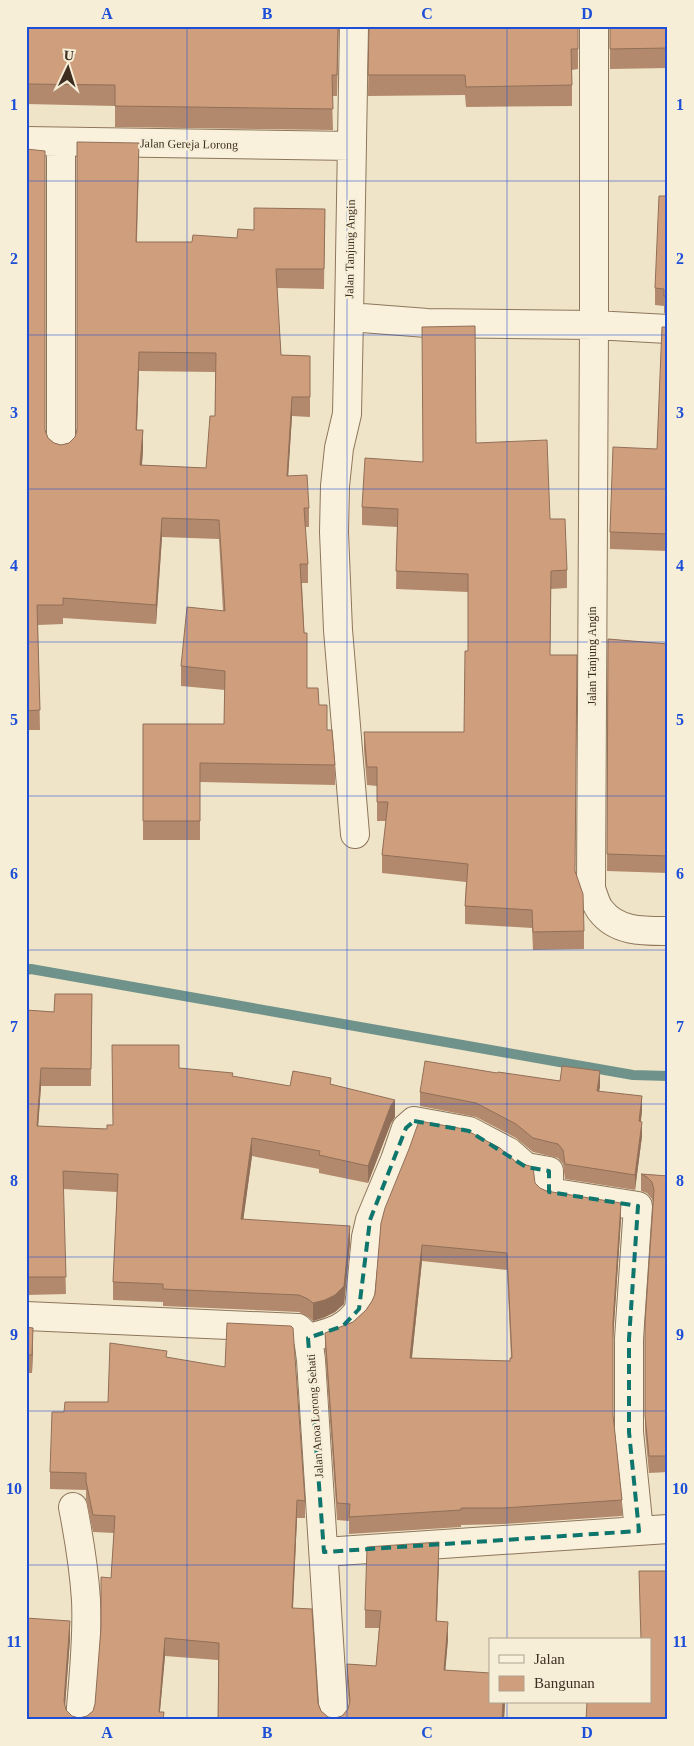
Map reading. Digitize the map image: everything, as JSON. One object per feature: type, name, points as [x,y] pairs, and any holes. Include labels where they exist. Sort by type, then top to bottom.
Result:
[{"type":"street","name":"Jalan Tanjung Angin","points":[[354,26],[349,317],[427,324],[668,329]]},
{"type":"street","name":"Jalan Tanjung Angin","points":[[594,26],[591,889],[600,911],[615,924],[639,931],[668,931]]},
{"type":"street","name":"Jalan Gereja Lorong","points":[[26,141],[352,146]]},
{"type":"street","points":[[60,450],[61,142]]},
{"type":"street","points":[[349,317],[346,414],[339,448],[335,486],[334,532],[338,630],[355,834]]},
{"type":"street","points":[[308,1338],[332,1332],[343,1326],[354,1319],[359,1309],[366,1237],[370,1220],[406,1128],[414,1121],[469,1131],[509,1152],[526,1167],[549,1171],[549,1192],[638,1206],[628,1339],[630,1432],[639,1531]]},
{"type":"street","name":"Jalan Anoa Lorong Sehati","points":[[26,1316],[298,1328],[308,1338],[315,1404],[334,1720]]},
{"type":"street","points":[[73,1507],[81,1548],[86,1600],[86,1648],[80,1720]]},
{"type":"street","points":[[324,1552],[668,1529]]},
{"type":"highlighted area","points":[[414,1121],[469,1131],[526,1167],[549,1171],[549,1192],[638,1206],[629,1339],[629,1432],[639,1531],[324,1552],[308,1338],[343,1326],[359,1309],[370,1220],[406,1128]]},
{"type":"building","points":[[26,26],[338,26],[337,75],[332,75],[333,109],[115,106],[115,85],[26,84]]},
{"type":"building","points":[[369,26],[578,26],[578,49],[571,49],[572,85],[466,87],[465,75],[368,75]]},
{"type":"building","points":[[610,26],[668,26],[668,48],[610,49]]},
{"type":"building","points":[[77,142],[139,143],[136,242],[192,242],[193,235],[237,238],[238,229],[254,230],[254,208],[325,209],[324,269],[276,269],[281,355],[310,356],[310,397],[292,397],[287,476],[307,475],[309,508],[304,508],[308,564],[300,564],[304,633],[307,633],[307,688],[318,688],[319,705],[327,705],[327,730],[332,730],[335,765],[200,763],[200,821],[143,821],[143,724],[224,724],[225,671],[181,666],[187,607],[225,611],[219,520],[162,518],[156,605],[63,598],[63,605],[37,605],[40,710],[26,711],[26,149],[45,151],[45,430],[48,438],[54,443],[61,445],[69,443],[75,437],[77,430]],"holes":[[[139,352],[216,353],[215,416],[210,416],[206,468],[140,465],[143,430],[136,430]]]},
{"type":"building","points":[[659,196],[668,196],[668,297],[664,296],[664,289],[655,288]]},
{"type":"building","points":[[475,326],[476,443],[547,440],[550,519],[565,519],[567,570],[551,571],[550,655],[577,655],[575,871],[583,894],[584,931],[533,932],[532,910],[465,906],[468,864],[382,855],[388,802],[377,802],[377,767],[367,767],[364,732],[464,732],[465,651],[468,651],[468,574],[396,571],[398,509],[362,507],[365,458],[423,462],[422,327]]},
{"type":"building","points":[[662,327],[668,327],[668,534],[610,532],[613,447],[657,449]]},
{"type":"building","points":[[608,639],[668,644],[668,856],[607,854]]},
{"type":"building","points":[[55,994],[92,994],[91,1069],[41,1068],[37,1126],[107,1129],[107,1125],[113,1125],[112,1045],[179,1045],[179,1068],[233,1073],[232,1076],[290,1086],[293,1071],[331,1078],[330,1084],[395,1100],[391,1105],[368,1166],[319,1155],[320,1151],[252,1138],[241,1219],[350,1226],[344,1286],[335,1295],[313,1303],[299,1295],[163,1289],[163,1284],[113,1282],[118,1174],[63,1171],[66,1277],[26,1277],[26,1010],[54,1012]]},
{"type":"building","points":[[425,1061],[560,1081],[562,1066],[600,1071],[597,1091],[642,1096],[639,1121],[642,1122],[635,1175],[565,1164],[563,1150],[558,1144],[533,1138],[516,1124],[476,1103],[420,1092]]},
{"type":"building","points":[[419,1121],[464,1129],[500,1148],[516,1162],[533,1167],[535,1183],[546,1191],[621,1203],[613,1322],[613,1415],[622,1500],[504,1508],[461,1508],[461,1510],[349,1517],[350,1504],[337,1503],[325,1333],[353,1322],[366,1310],[372,1301],[375,1294],[381,1223],[385,1208]],"holes":[[[422,1245],[507,1253],[512,1358],[510,1358],[510,1361],[410,1358]]]},
{"type":"building","points":[[641,1174],[668,1176],[668,1456],[649,1456],[645,1415],[645,1323],[654,1190],[652,1182]]},
{"type":"building","points":[[227,1323],[291,1326],[293,1328],[305,1501],[297,1500],[292,1608],[312,1609],[318,1703],[321,1711],[328,1717],[335,1718],[342,1716],[348,1709],[350,1701],[347,1664],[376,1666],[381,1611],[365,1610],[367,1547],[439,1542],[436,1621],[448,1622],[444,1670],[489,1673],[489,1704],[503,1704],[502,1720],[218,1719],[219,1643],[165,1638],[159,1712],[164,1712],[163,1720],[26,1720],[26,1618],[70,1621],[64,1701],[66,1710],[72,1716],[79,1718],[87,1716],[93,1711],[101,1628],[101,1577],[111,1578],[115,1516],[93,1515],[86,1473],[50,1472],[52,1412],[64,1412],[65,1402],[108,1402],[110,1343],[167,1351],[166,1357],[225,1367]]},
{"type":"building","points":[[26,1327],[33,1328],[32,1355],[26,1355]]},
{"type":"building","points":[[639,1571],[668,1571],[668,1720],[586,1720],[587,1704],[652,1704],[652,1638],[641,1638]]},
{"type":"waterway","points":[[26,970],[31,969],[633,1075],[668,1076]]}]
